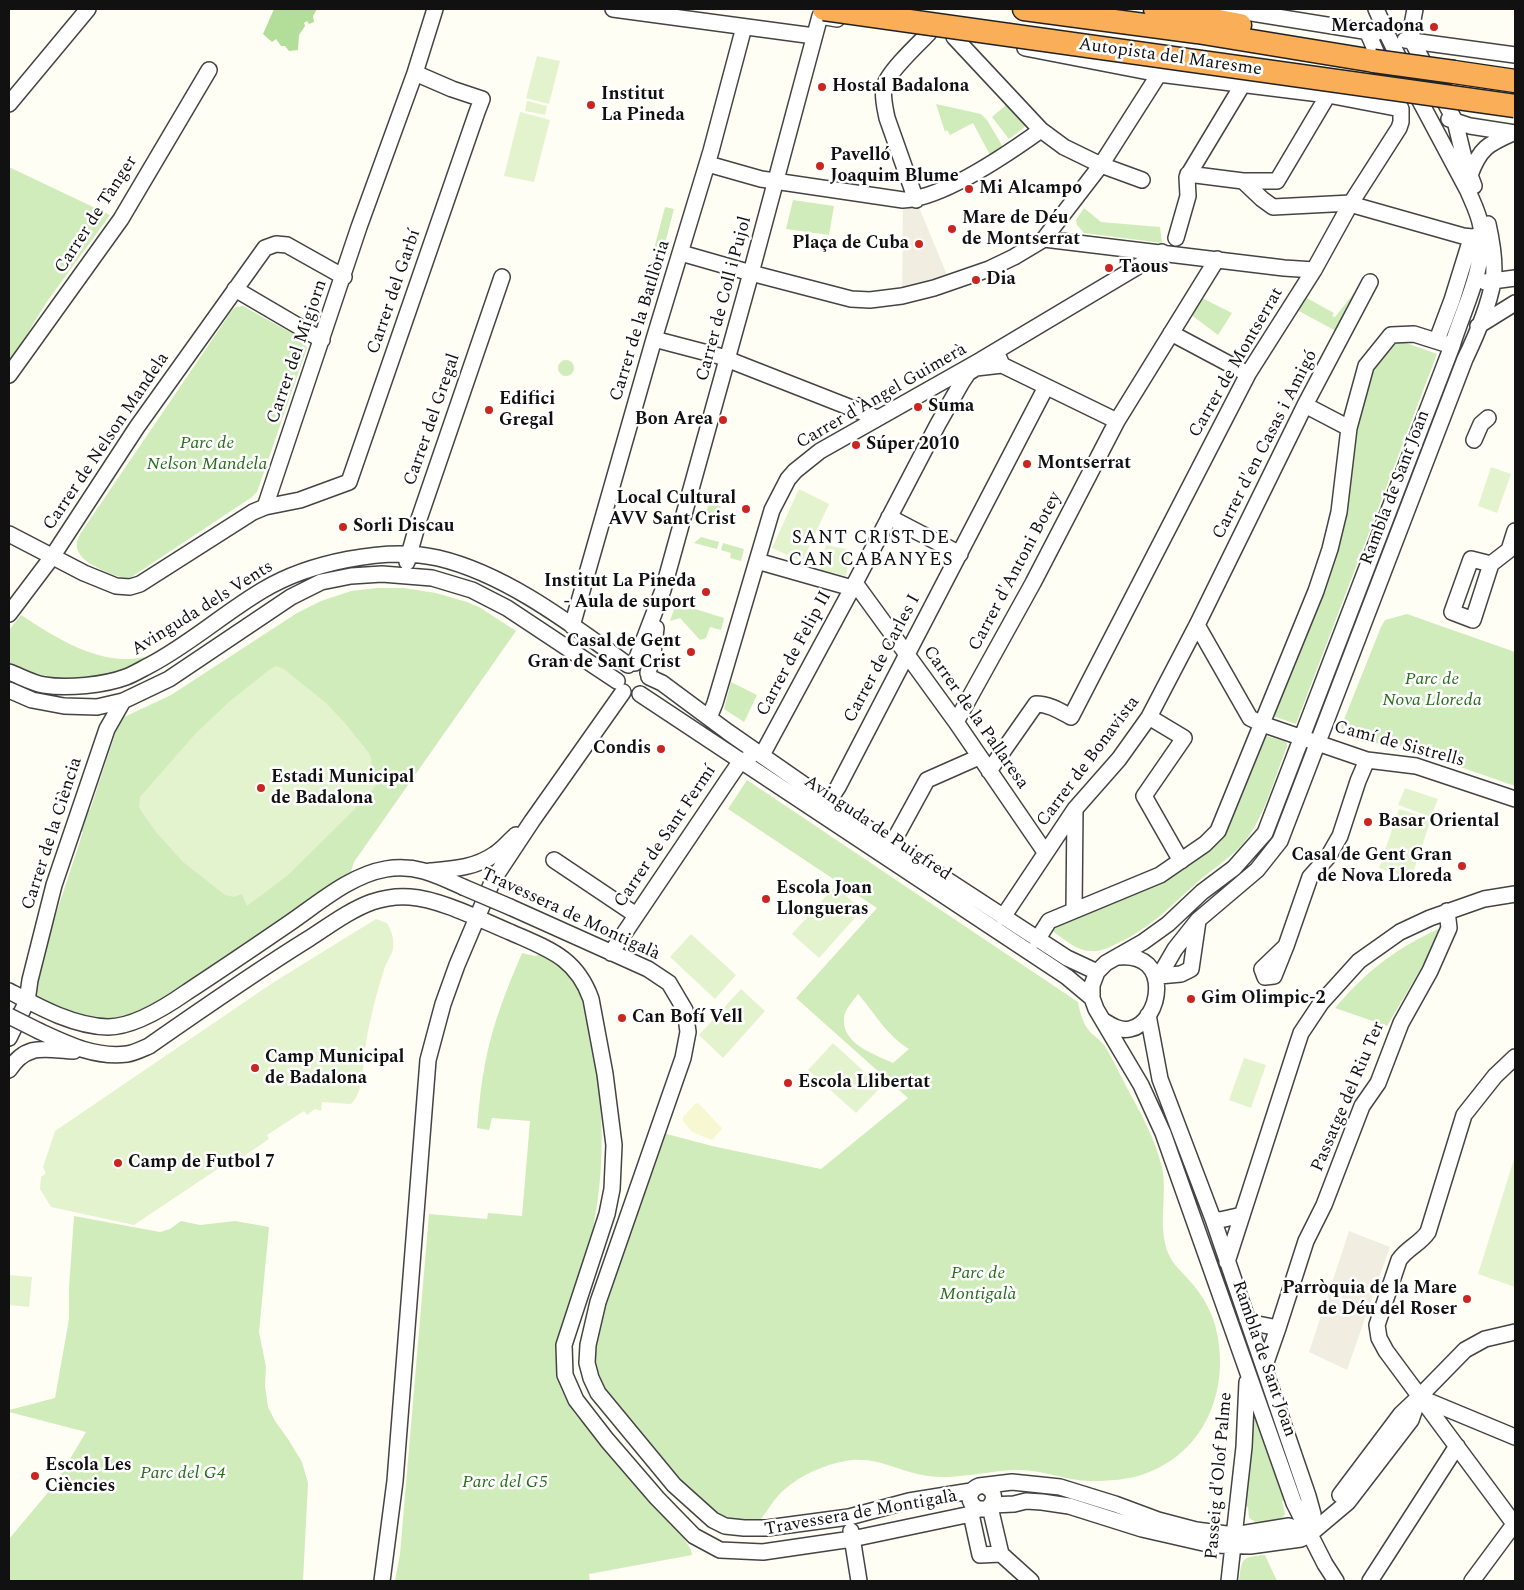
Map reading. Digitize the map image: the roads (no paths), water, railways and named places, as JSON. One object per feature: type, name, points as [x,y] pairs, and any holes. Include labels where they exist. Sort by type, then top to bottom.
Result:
[{"type":"highway","name":"Autopista del Maresme","points":[[1024,9],[1197,32],[1515,82]]},
{"type":"highway","points":[[1155,9],[1197,16],[1352,50],[1374,61]]},
{"type":"highway","name":"Autopista del Maresme","points":[[822,12],[1515,106]]},
{"type":"street","points":[[9,104],[88,9]]},
{"type":"street","name":"Carrer del Migjorn","points":[[265,507],[344,277],[359,227],[415,73],[435,9]]},
{"type":"street","points":[[613,9],[814,36]]},
{"type":"street","points":[[1227,9],[1330,25],[1412,41],[1515,55]]},
{"type":"street","points":[[1282,9],[1330,25]]},
{"type":"street","name":"Rambla de Sant Joan","points":[[1310,1534],[1313,1514],[1308,1496],[1213,1219],[1160,1079],[1148,1015],[1157,994],[1158,978],[1175,949],[1198,920],[1257,870],[1280,841],[1465,359],[1482,323],[1493,280],[1478,214],[1468,191],[1420,101],[1376,9]]},
{"type":"street","points":[[1412,41],[1414,9]]},
{"type":"street","points":[[822,12],[1159,74],[1328,94],[1402,109]]},
{"type":"street","name":"Carrer de Coll i Pujol","points":[[653,678],[653,654],[663,590],[752,274],[814,36],[822,12]]},
{"type":"street","name":"Carrer de la Batllòria","points":[[572,626],[654,339],[708,164],[744,27]]},
{"type":"street","points":[[1367,32],[1402,109]]},
{"type":"street","points":[[916,200],[887,118],[884,86],[889,76],[929,33]]},
{"type":"street","points":[[954,37],[1040,130],[1064,147],[1101,165],[1142,180]]},
{"type":"street","name":"Rambla de Sant Joan","points":[[1097,972],[1106,963],[1143,942],[1168,924],[1185,907],[1234,868],[1265,833],[1452,346],[1479,264],[1485,211],[1465,162],[1455,121],[1412,41]]},
{"type":"street","name":"Carrer de Tànger","points":[[9,375],[120,219],[209,70]]},
{"type":"street","name":"Carrer del Garbí","points":[[265,507],[300,500],[349,482],[478,112],[482,99],[452,89],[415,73]]},
{"type":"street","points":[[681,253],[752,274],[851,299],[870,300],[916,293],[989,269],[1044,239],[1101,165],[1159,74]]},
{"type":"street","points":[[1176,238],[1188,196],[1186,183],[1188,174],[1243,84]]},
{"type":"street","points":[[1188,174],[1243,181],[1277,181],[1328,94]]},
{"type":"street","points":[[1420,101],[1442,116],[1455,121],[1470,126],[1514,133]]},
{"type":"street","name":"Carrer de Montserrat","points":[[989,771],[1036,704],[1043,704],[1071,717],[1248,374],[1314,270],[1351,203],[1399,128],[1402,109]]},
{"type":"street","points":[[708,164],[761,179],[903,200],[916,200],[956,183],[981,169],[1016,148],[1040,130]]},
{"type":"street","points":[[1470,175],[1476,158],[1483,150],[1494,142],[1514,133]]},
{"type":"street","points":[[1243,181],[1262,200],[1273,207],[1351,203],[1483,240],[1499,269],[1505,274],[1515,277]]},
{"type":"street","points":[[1044,239],[1314,270]]},
{"type":"street","points":[[1437,340],[1470,242],[1483,240]]},
{"type":"street","name":"Carrer de Nelson Mandela","points":[[9,614],[52,557],[137,427],[265,248],[276,244],[288,245],[344,277]]},
{"type":"street","name":"Carrer d'Àngel Guimerà","points":[[708,718],[715,703],[772,510],[788,479],[806,461],[849,434],[924,393],[1162,252]]},
{"type":"street","name":"Carrer d'Antoni Botey","points":[[956,722],[1033,583],[1117,421],[1217,259]]},
{"type":"street","name":"Carrer del Gregal","points":[[404,576],[408,553],[502,277]]},
{"type":"street","points":[[1471,287],[1493,280],[1515,277]]},
{"type":"street","name":"Carrer d'en Casas i Amigó","points":[[1197,626],[1305,405],[1370,282]]},
{"type":"street","points":[[235,289],[322,340]]},
{"type":"street","points":[[1037,940],[1049,921],[1160,875],[1205,844],[1218,831],[1316,591],[1330,550],[1339,512],[1349,428],[1366,366],[1391,335],[1414,334],[1452,346],[1482,323],[1515,302]]},
{"type":"street","points":[[1171,333],[1248,374]]},
{"type":"street","points":[[654,339],[728,360],[877,418]]},
{"type":"street","points":[[1002,347],[998,355],[1002,365],[1117,421]]},
{"type":"street","name":"Carrer de Felip II","points":[[762,755],[854,586],[944,412],[968,373],[976,368],[1002,365]]},
{"type":"street","name":"Carrer de Carles I","points":[[824,807],[960,554],[1046,387]]},
{"type":"street","points":[[924,393],[938,399],[944,412]]},
{"type":"street","points":[[1305,405],[1349,428]]},
{"type":"street","points":[[849,434],[854,408]]},
{"type":"street","points":[[1474,440],[1481,424],[1488,418]]},
{"type":"street","points":[[9,534],[52,557],[116,586],[130,587],[140,584],[253,512],[265,507]]},
{"type":"street","points":[[890,517],[960,554]]},
{"type":"street","points":[[1491,564],[1509,550],[1515,531]]},
{"type":"street","name":"Avinguda dels Vents","points":[[9,672],[43,685],[76,686],[126,677],[165,657],[264,589],[310,568],[332,562],[408,553],[438,558],[506,584],[631,664]]},
{"type":"street","points":[[757,561],[854,586]]},
{"type":"street","name":"Avinguda dels Vents","points":[[9,690],[32,700],[64,706],[97,707],[123,700],[169,679],[290,597],[321,582],[351,576],[377,574],[432,578],[472,590],[507,608],[620,686]]},
{"type":"street","name":"Carrer de la Pallaresa","points":[[854,586],[907,653],[1045,852]]},
{"type":"street","name":"Carrer de Coll i Pujol","points":[[631,664],[663,590]]},
{"type":"street","points":[[1197,626],[1250,718],[1262,724]]},
{"type":"street","name":"Carrer de Bonavista","points":[[1003,917],[1075,809],[1119,758],[1149,717],[1197,626]]},
{"type":"street","points":[[382,1581],[395,1481],[428,1060],[444,1004],[458,965],[494,880],[620,686],[620,671],[631,664],[644,668],[653,678],[640,694],[631,696],[620,686]]},
{"type":"street","name":"Avinguda de Puigfred","points":[[653,678],[762,755],[824,807],[1071,980],[1092,998]]},
{"type":"street","name":"Avinguda de Puigfred","points":[[640,694],[740,762],[892,844],[1037,940],[1067,958],[1097,972]]},
{"type":"street","name":"Carrer de la Ciència","points":[[9,1038],[27,1001],[30,980],[54,885],[107,729],[123,700]]},
{"type":"street","points":[[1149,717],[1184,738],[1144,796],[1181,862]]},
{"type":"street","name":"Camí de Sistrells","points":[[1262,724],[1367,760],[1416,766],[1515,799]]},
{"type":"street","name":"Carrer de Sant Fermí","points":[[611,953],[740,762],[762,755]]},
{"type":"street","points":[[892,844],[927,780],[979,757]]},
{"type":"street","points":[[1286,946],[1310,877],[1328,857],[1340,836],[1358,780],[1367,760]]},
{"type":"street","points":[[1074,910],[1075,809]]},
{"type":"street","points":[[428,871],[462,868],[476,864],[496,854],[532,821]]},
{"type":"street","points":[[554,860],[636,915]]},
{"type":"street","name":"Travessera de Montigalà","points":[[9,991],[68,1019],[110,1027],[126,1024],[161,1010],[351,882],[376,871],[388,869],[428,871],[546,922],[648,969],[669,983],[685,1010],[688,1032],[683,1058],[598,1302],[588,1345],[587,1363],[598,1393],[624,1426],[674,1484],[713,1520],[725,1526],[767,1528],[849,1517],[910,1501],[1012,1482],[1060,1487],[1158,1520],[1234,1540]]},
{"type":"street","points":[[1228,1262],[1301,1033],[1321,1003],[1359,962],[1400,932],[1447,911],[1484,899],[1515,894]]},
{"type":"street","name":"Travessera de Montigalà","points":[[9,1016],[85,1051],[111,1055],[129,1054],[149,1046],[273,961],[340,919],[373,902],[396,897],[422,898],[459,911],[564,958],[583,980],[591,999],[605,1074],[614,1145],[612,1189],[604,1224],[564,1345],[565,1375],[576,1400],[607,1440],[657,1498],[694,1536],[720,1550],[763,1552],[852,1539],[1026,1501],[1068,1506],[1142,1529],[1200,1543],[1234,1540],[1289,1526],[1310,1534]]},
{"type":"street","name":"Passatge del Riu Ter","points":[[1264,1368],[1306,1241],[1324,1205],[1362,1106],[1378,1083],[1401,1023],[1430,971],[1449,928],[1447,911]]},
{"type":"street","points":[[1117,957],[1130,955],[1137,957],[1150,966],[1158,978],[1181,974],[1191,969],[1198,920]]},
{"type":"street","points":[[1092,998],[1092,984],[1097,972]]},
{"type":"street","name":"Rambla de Sant Joan","points":[[1092,998],[1096,1009],[1141,1085],[1163,1133],[1294,1503],[1325,1564],[1336,1581]]},
{"type":"street","points":[[1104,1022],[1115,1028],[1131,1029],[1142,1022],[1148,1015]]},
{"type":"street","points":[[9,1070],[24,1054],[37,1049],[85,1051]]},
{"type":"street","points":[[1472,1581],[1515,1524],[1378,1338],[1377,1325],[1399,1260],[1404,1252],[1422,1240],[1428,1232],[1464,1115],[1495,1076],[1514,1057]]},
{"type":"street","name":"Rambla de Sant Joan","points":[[1185,1195],[1213,1219]]},
{"type":"street","points":[[1213,1219],[1220,1220],[1242,1215]]},
{"type":"street","points":[[1248,1319],[1258,1324],[1278,1328]]},
{"type":"street","points":[[1310,1534],[1401,1414],[1465,1350],[1485,1339],[1515,1332]]},
{"type":"street","name":"Passeig d'Olof Palme","points":[[1229,1581],[1244,1447],[1248,1373]]},
{"type":"street","points":[[1420,1397],[1515,1437]]},
{"type":"street","points":[[1370,1581],[1457,1446]]},
{"type":"street","points":[[978,1488],[992,1490],[994,1494],[983,1509],[980,1555],[1001,1554]]},
{"type":"street","name":"Travessera de Montigalà","points":[[978,1488],[970,1500],[974,1507],[983,1509]]},
{"type":"street","points":[[995,1522],[1004,1511],[1014,1504]]},
{"type":"street","points":[[983,1509],[995,1522],[1001,1554],[1031,1581]]},
{"type":"street","points":[[672,1514],[702,1510]]},
{"type":"street","points":[[849,1517],[859,1581]]},
{"type":"place","name":"Mercadona","points":[[1434,27]]},
{"type":"place","name":"Hostal Badalona","points":[[822,87]]},
{"type":"place","name":"Institut La Pineda","points":[[591,105]]},
{"type":"place","name":"Pavelló Joaquim Blume","points":[[820,166]]},
{"type":"place","name":"Mi Alcampo","points":[[969,189]]},
{"type":"place","name":"Mare de Déu de Montserrat","points":[[952,229]]},
{"type":"place","name":"Plaça de Cuba","points":[[919,244]]},
{"type":"place","name":"Taous","points":[[1109,268]]},
{"type":"place","name":"Dia","points":[[976,280]]},
{"type":"place","name":"Suma","points":[[918,407]]},
{"type":"place","name":"Edifici Gregal","points":[[489,410]]},
{"type":"place","name":"Bon Area","points":[[723,420]]},
{"type":"place","name":"Súper 2010","points":[[856,445]]},
{"type":"place","name":"Montserrat","points":[[1027,464]]},
{"type":"place","name":"Local Cultural AVV Sant Crist","points":[[746,509]]},
{"type":"place","name":"Sorli Discau","points":[[343,527]]},
{"type":"place","name":"Institut La Pineda - Aula de suport","points":[[706,592]]},
{"type":"place","name":"Casal de Gent Gran de Sant Crist","points":[[691,652]]},
{"type":"place","name":"Condis","points":[[661,749]]},
{"type":"place","name":"Estadi Municipal de Badalona","points":[[261,788]]},
{"type":"place","name":"Basar Oriental","points":[[1368,822]]},
{"type":"place","name":"Casal de Gent Gran de Nova Lloreda","points":[[1462,866]]},
{"type":"place","name":"Escola Joan Llongueras","points":[[766,899]]},
{"type":"place","name":"Gim Olimpic-2","points":[[1191,999]]},
{"type":"place","name":"Can Bofí Vell","points":[[622,1018]]},
{"type":"place","name":"Camp Municipal de Badalona","points":[[255,1068]]},
{"type":"place","name":"Escola Llibertat","points":[[788,1083]]},
{"type":"place","name":"Camp de Futbol 7","points":[[118,1163]]},
{"type":"place","name":"Parròquia de la Mare de Déu del Roser","points":[[1467,1299]]},
{"type":"place","name":"Escola Les Ciències","points":[[35,1476]]},
{"type":"district","name":"SANT CRIST DE CAN CABANYES","points":[[871,550]]},
{"type":"park label","name":"Parc de Nelson Mandela","points":[[207,454]]},
{"type":"park label","name":"Parc de Nova Lloreda","points":[[1432,690]]},
{"type":"park label","name":"Parc de Montigalà","points":[[978,1284]]},
{"type":"park label","name":"Parc del G4","points":[[183,1474]]},
{"type":"park label","name":"Parc del G5","points":[[505,1483]]}]
